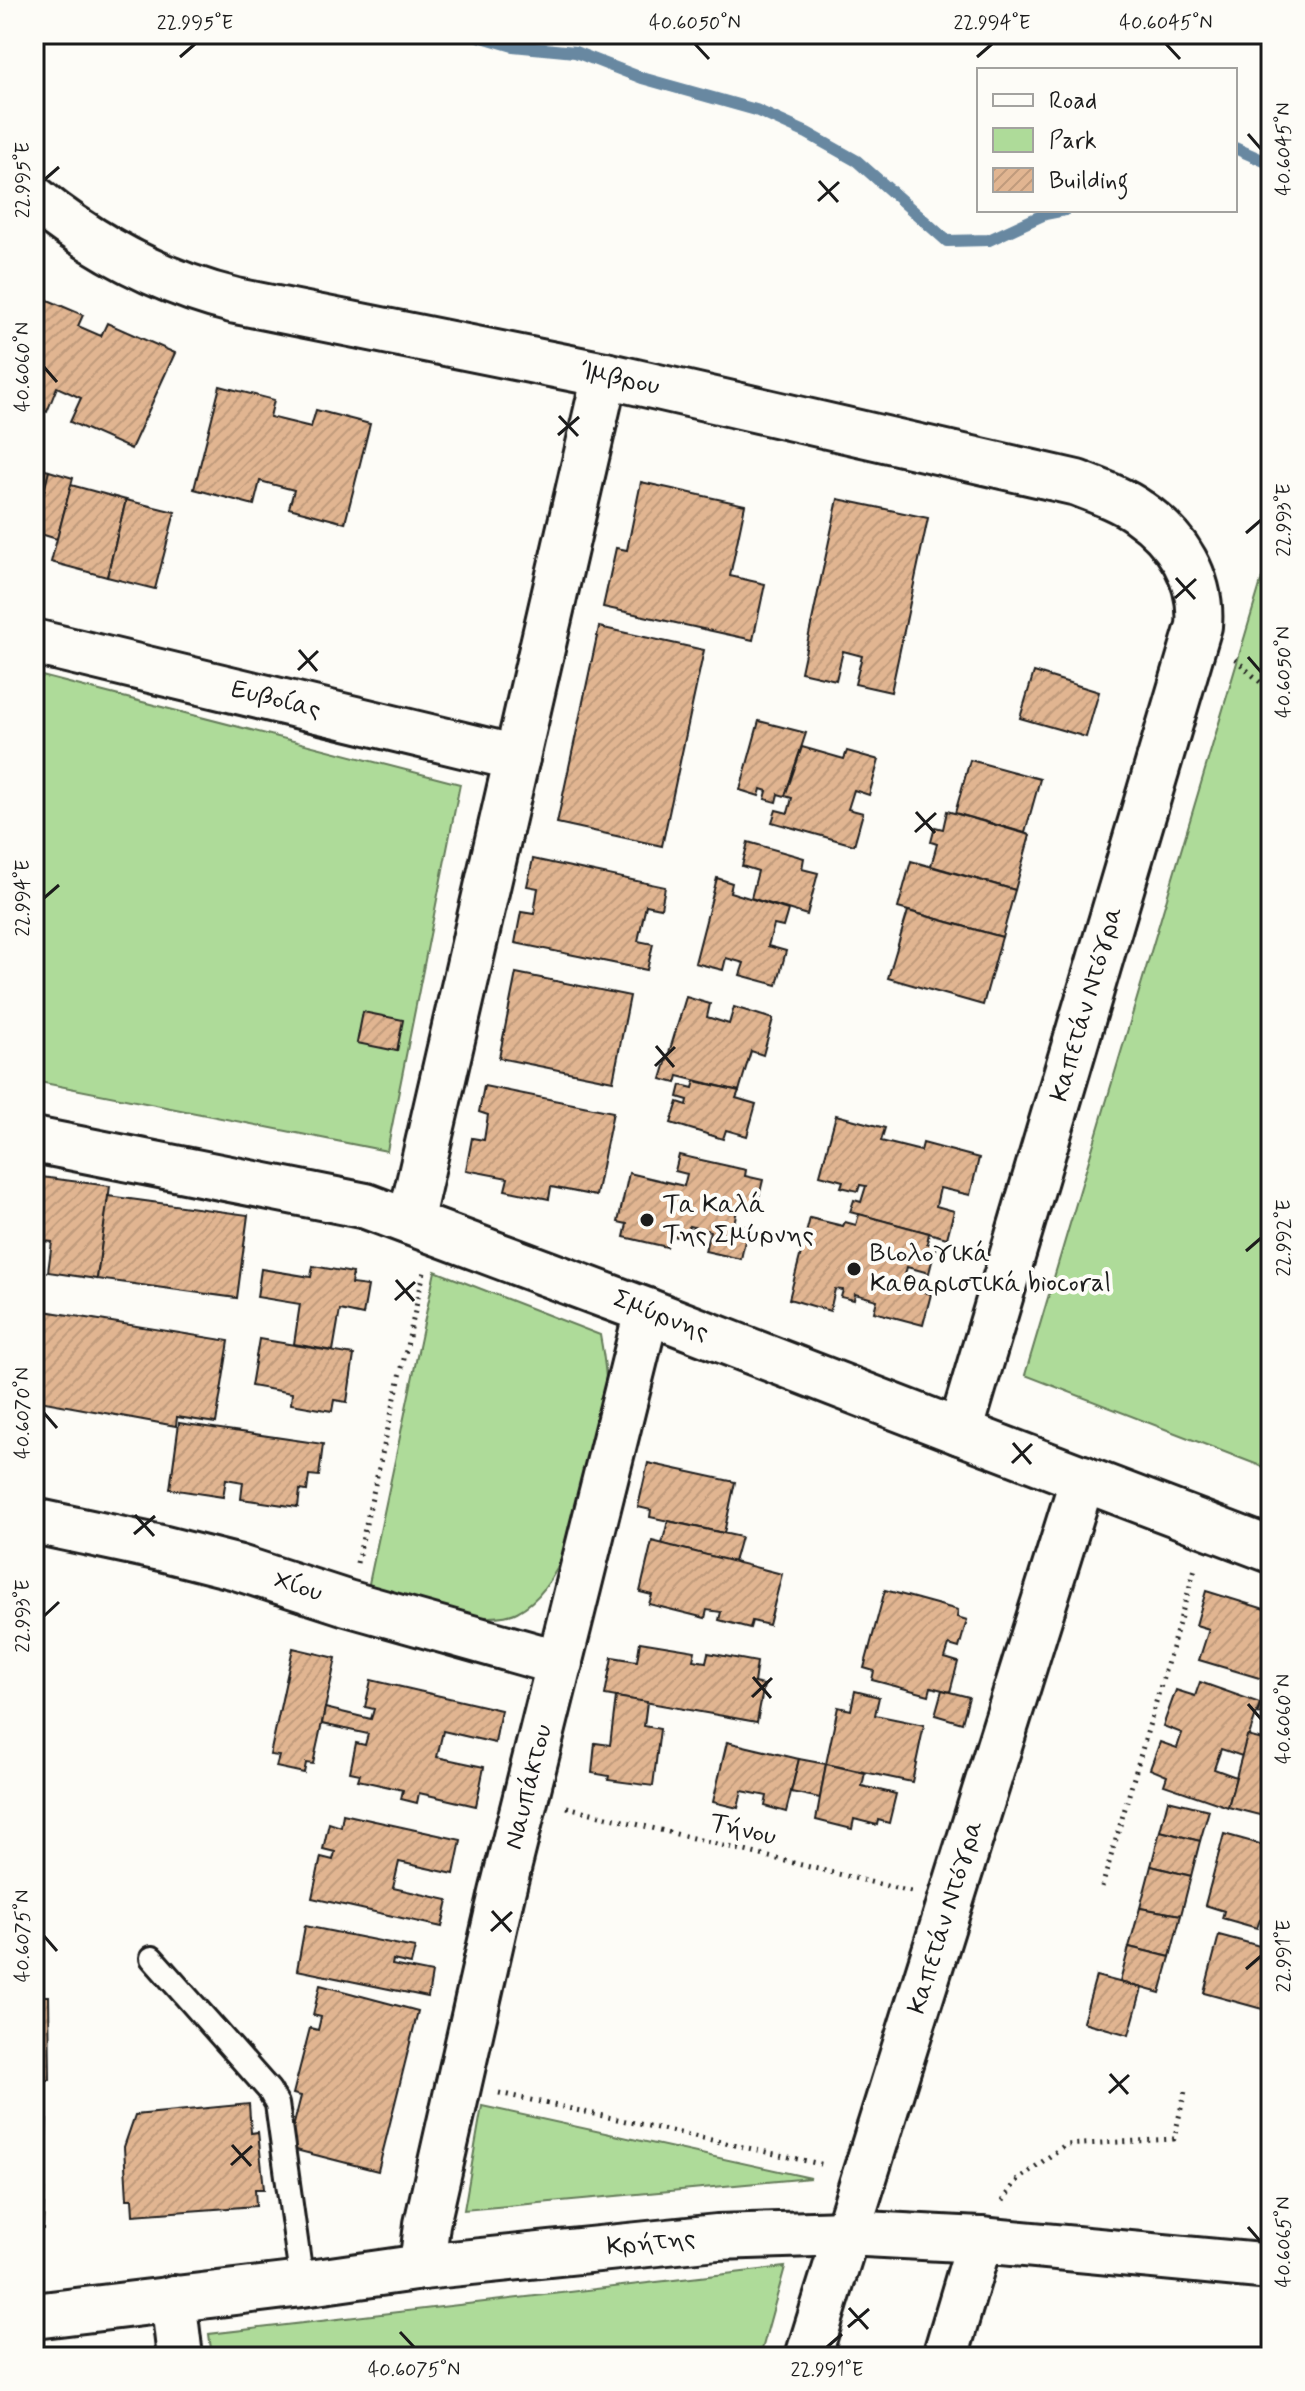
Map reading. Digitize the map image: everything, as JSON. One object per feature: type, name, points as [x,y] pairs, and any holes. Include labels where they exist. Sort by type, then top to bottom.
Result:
[{"type":"street","name":"Ίμβρου","points":[[34,198],[89,238],[128,260],[205,293],[605,375],[1077,483],[1139,511],[1178,549],[1193,574]]},
{"type":"street","points":[[422,1227],[517,758],[605,375]]},
{"type":"street","name":"Καπετάν Ντόγρα","points":[[960,1432],[1199,626],[1200,611],[1193,574]]},
{"type":"street","name":"Ευβοίας","points":[[34,642],[517,758]]},
{"type":"street","name":"Σμύρνης","points":[[34,1140],[366,1206],[1271,1550]]},
{"type":"street","name":"Ναυπάκτου","points":[[422,2267],[427,2224],[526,1797],[647,1311]]},
{"type":"street","name":"Καπετάν Ντόγρα","points":[[808,2357],[1083,1478]]},
{"type":"street","name":"Χίου","points":[[34,1521],[236,1567],[347,1603],[560,1663]]},
{"type":"street","name":"Κρήτης","points":[[34,2316],[422,2267],[717,2237],[846,2233],[980,2240],[1271,2267]]},
{"type":"street","points":[[945,2357],[980,2240]]},
{"type":"street","points":[[173,2298],[180,2357]]},
{"type":"lane","points":[[152,1958],[269,2090],[277,2104],[302,2284]]},
{"type":"path","points":[[347,1603],[422,1227]]},
{"type":"path","points":[[1102,1887],[1208,1525]]},
{"type":"path","name":"Τήνου","points":[[526,1797],[950,1902]]},
{"type":"path","points":[[459,2084],[865,2174]]},
{"type":"path","points":[[980,2240],[1016,2181],[1065,2145],[1174,2139],[1185,2091]]},
{"type":"green space","points":[[1271,548],[1271,1470],[1025,1375]]},
{"type":"green space","points":[[34,674],[460,784],[387,1151],[34,1081]]},
{"type":"green space","points":[[435,1271],[600,1335],[606,1382],[603,1412],[570,1540],[548,1583],[534,1600],[517,1612],[503,1616],[443,1612],[367,1593]]},
{"type":"green space","points":[[482,2106],[811,2178],[464,2210]]},
{"type":"green space","points":[[785,2267],[760,2357],[212,2357],[209,2334]]},
{"type":"building","points":[[34,294],[83,315],[78,326],[101,336],[107,323],[175,353],[131,449],[70,422],[81,398],[57,387],[47,412],[34,406]]},
{"type":"building","points":[[220,386],[274,400],[270,417],[311,427],[316,410],[370,424],[345,523],[289,508],[294,490],[260,481],[254,505],[194,489]]},
{"type":"building","points":[[34,467],[49,471],[34,531]]},
{"type":"building","points":[[49,471],[73,478],[57,539],[34,532]]},
{"type":"building","points":[[641,482],[745,505],[730,576],[765,584],[753,640],[603,607],[616,548],[627,550]]},
{"type":"building","points":[[71,485],[126,500],[107,577],[51,562]]},
{"type":"building","points":[[838,499],[928,518],[891,692],[855,684],[862,656],[843,651],[836,680],[801,672]]},
{"type":"building","points":[[126,500],[175,512],[155,589],[107,577]]},
{"type":"building","points":[[599,627],[704,650],[662,846],[557,823]]},
{"type":"building","points":[[1034,672],[1099,692],[1086,737],[1020,718]]},
{"type":"building","points":[[759,721],[806,733],[785,796],[778,794],[776,802],[765,799],[767,791],[761,789],[759,796],[740,790]]},
{"type":"building","points":[[802,747],[844,759],[847,751],[879,760],[869,795],[854,790],[848,809],[863,813],[854,845],[772,822],[776,810],[788,813],[792,798],[785,796]]},
{"type":"building","points":[[970,760],[1040,779],[1025,833],[955,813]]},
{"type":"building","points":[[947,811],[1030,835],[1015,890],[931,866],[937,844],[931,842],[935,827],[943,829]]},
{"type":"building","points":[[748,842],[804,858],[802,869],[818,873],[807,915],[751,898],[758,871],[742,866]]},
{"type":"building","points":[[533,859],[665,887],[661,908],[646,905],[638,941],[653,944],[647,970],[515,943],[521,912],[534,914],[538,888],[527,886]]},
{"type":"building","points":[[911,861],[1015,890],[1002,937],[898,908]]},
{"type":"building","points":[[717,878],[732,883],[730,892],[788,910],[783,927],[774,925],[768,946],[786,951],[777,985],[740,975],[744,963],[726,958],[723,970],[695,963]]},
{"type":"building","points":[[908,911],[1002,937],[983,1005],[888,978]]},
{"type":"building","points":[[516,973],[630,996],[613,1081],[499,1058]]},
{"type":"building","points":[[686,997],[710,1004],[707,1017],[729,1024],[734,1007],[773,1019],[763,1055],[751,1051],[739,1091],[678,1076],[676,1083],[661,1079]]},
{"type":"building","points":[[363,1012],[403,1020],[397,1051],[357,1043]]},
{"type":"building","points":[[695,1081],[739,1091],[736,1098],[756,1104],[747,1136],[726,1130],[723,1139],[671,1123],[678,1102],[687,1105],[688,1100],[678,1097],[681,1085],[693,1088]]},
{"type":"building","points":[[484,1086],[613,1112],[596,1196],[551,1187],[549,1199],[505,1190],[508,1178],[466,1170],[472,1138],[484,1140],[488,1115],[479,1112]]},
{"type":"building","points":[[836,1115],[885,1128],[881,1141],[921,1151],[923,1143],[979,1158],[970,1195],[940,1188],[936,1206],[954,1211],[947,1238],[850,1212],[854,1200],[861,1202],[866,1186],[860,1185],[858,1191],[841,1187],[843,1181],[820,1175]]},
{"type":"building","points":[[679,1155],[746,1170],[745,1176],[763,1180],[756,1209],[738,1205],[734,1224],[748,1227],[741,1259],[705,1251],[710,1231],[689,1226],[686,1239],[674,1236],[677,1224],[672,1223],[667,1247],[624,1237],[627,1224],[618,1222],[629,1173],[684,1186],[687,1174],[675,1171]]},
{"type":"building","points":[[34,1176],[110,1186],[97,1279],[48,1272],[52,1242],[34,1240]]},
{"type":"building","points":[[108,1196],[248,1215],[237,1298],[97,1279]]},
{"type":"building","points":[[859,1214],[929,1233],[927,1243],[936,1246],[929,1273],[907,1267],[902,1285],[931,1294],[923,1325],[874,1312],[877,1300],[855,1294],[854,1300],[841,1297],[843,1290],[835,1289],[830,1311],[789,1299],[810,1218],[843,1226],[845,1222],[856,1225]]},
{"type":"building","points":[[313,1266],[353,1273],[351,1284],[368,1286],[363,1315],[340,1310],[333,1351],[294,1344],[300,1304],[257,1297],[261,1269],[311,1277]]},
{"type":"building","points":[[38,1310],[229,1341],[216,1423],[177,1417],[176,1426],[34,1400],[34,1332]]},
{"type":"building","points":[[259,1339],[354,1355],[347,1402],[334,1400],[332,1411],[291,1404],[292,1393],[251,1386]]},
{"type":"building","points":[[179,1423],[323,1444],[319,1476],[309,1475],[307,1491],[300,1490],[298,1507],[241,1499],[243,1482],[226,1479],[223,1497],[170,1489]]},
{"type":"building","points":[[648,1463],[735,1482],[724,1533],[650,1517],[651,1510],[638,1507]]},
{"type":"building","points":[[668,1521],[741,1537],[734,1562],[662,1544]]},
{"type":"building","points":[[652,1541],[782,1574],[769,1625],[752,1621],[750,1628],[719,1620],[721,1612],[707,1610],[705,1618],[649,1604],[652,1595],[640,1592]]},
{"type":"building","points":[[885,1590],[958,1610],[957,1617],[967,1620],[959,1648],[949,1645],[945,1658],[958,1662],[950,1692],[931,1687],[929,1695],[872,1680],[874,1671],[864,1668]]},
{"type":"building","points":[[1206,1591],[1271,1611],[1271,1662],[1266,1680],[1199,1660],[1209,1629],[1196,1625]]},
{"type":"building","points":[[640,1642],[695,1651],[693,1660],[706,1662],[708,1653],[757,1662],[754,1683],[764,1685],[757,1722],[605,1695],[612,1657],[637,1661]]},
{"type":"building","points":[[293,1648],[336,1658],[313,1764],[306,1763],[304,1773],[276,1767],[279,1756],[270,1755]]},
{"type":"building","points":[[1271,1662],[1271,1717],[1258,1713]]},
{"type":"building","points":[[371,1680],[501,1710],[495,1743],[443,1731],[437,1757],[484,1767],[476,1806],[419,1793],[417,1803],[401,1799],[403,1790],[358,1780],[360,1774],[350,1772],[356,1743],[365,1745],[368,1734],[322,1724],[325,1708],[371,1719],[374,1709],[365,1707]]},
{"type":"building","points":[[1200,1682],[1260,1703],[1242,1756],[1221,1749],[1214,1769],[1236,1777],[1228,1807],[1164,1785],[1167,1776],[1150,1769],[1160,1742],[1177,1748],[1182,1733],[1163,1726],[1176,1690],[1195,1696]]},
{"type":"building","points":[[942,1690],[969,1697],[962,1723],[935,1715]]},
{"type":"building","points":[[855,1691],[879,1697],[875,1715],[924,1725],[912,1782],[826,1764],[838,1707],[851,1710]]},
{"type":"building","points":[[616,1697],[647,1702],[644,1726],[660,1729],[653,1786],[608,1780],[609,1776],[592,1773],[595,1743],[610,1745]]},
{"type":"building","points":[[1247,1736],[1271,1742],[1271,1818],[1228,1807]]},
{"type":"building","points":[[727,1742],[799,1759],[786,1812],[765,1806],[767,1796],[742,1791],[738,1808],[713,1802]]},
{"type":"building","points":[[799,1759],[826,1764],[820,1798],[791,1792]]},
{"type":"building","points":[[826,1764],[865,1773],[862,1786],[896,1794],[889,1823],[878,1820],[877,1825],[854,1819],[852,1829],[816,1820]]},
{"type":"building","points":[[1168,1800],[1209,1810],[1200,1841],[1160,1831]]},
{"type":"building","points":[[343,1814],[461,1840],[454,1874],[399,1862],[393,1888],[448,1900],[442,1927],[312,1898],[321,1857],[333,1860],[335,1852],[323,1849],[329,1823],[341,1827]]},
{"type":"building","points":[[1160,1831],[1200,1841],[1191,1876],[1151,1866]]},
{"type":"building","points":[[1224,1834],[1271,1847],[1271,1907],[1267,1922],[1260,1920],[1257,1928],[1222,1918],[1224,1911],[1205,1905]]},
{"type":"building","points":[[1151,1866],[1191,1876],[1181,1915],[1140,1908]]},
{"type":"building","points":[[34,1903],[42,1903],[44,1953],[34,1953]]},
{"type":"building","points":[[1140,1908],[1181,1915],[1170,1957],[1129,1947]]},
{"type":"building","points":[[305,1926],[415,1948],[411,1964],[393,1960],[392,1965],[432,1973],[428,1997],[297,1970]]},
{"type":"building","points":[[1219,1935],[1271,1949],[1271,1993],[1266,2010],[1204,1993]]},
{"type":"building","points":[[1129,1947],[1170,1957],[1160,1993],[1120,1982]]},
{"type":"building","points":[[1096,1976],[1142,1988],[1129,2035],[1083,2022]]},
{"type":"building","points":[[320,1985],[418,2011],[378,2171],[288,2148],[301,2096],[293,2094],[310,2028],[318,2030],[321,2017],[313,2015]]},
{"type":"building","points":[[34,1986],[35,1996],[49,1996],[50,2080],[34,2080]]},
{"type":"building","points":[[249,2104],[251,2133],[258,2132],[264,2189],[255,2189],[256,2206],[133,2215],[132,2199],[127,2199],[124,2147],[135,2115]]},
{"type":"building","points":[[34,2106],[47,2107],[43,2229],[34,2229]]},
{"type":"waterway","points":[[472,34],[513,46],[575,52],[642,78],[756,110],[807,133],[857,161],[947,241],[989,240],[1055,212]]},
{"type":"waterway","points":[[1237,149],[1271,164]]},
{"type":"place","name":"Τα Καλά Της Σμύρνης","points":[[647,1220]]},
{"type":"place","name":"Βιολογικά Καθαριστικά biocoral","points":[[854,1269]]}]
